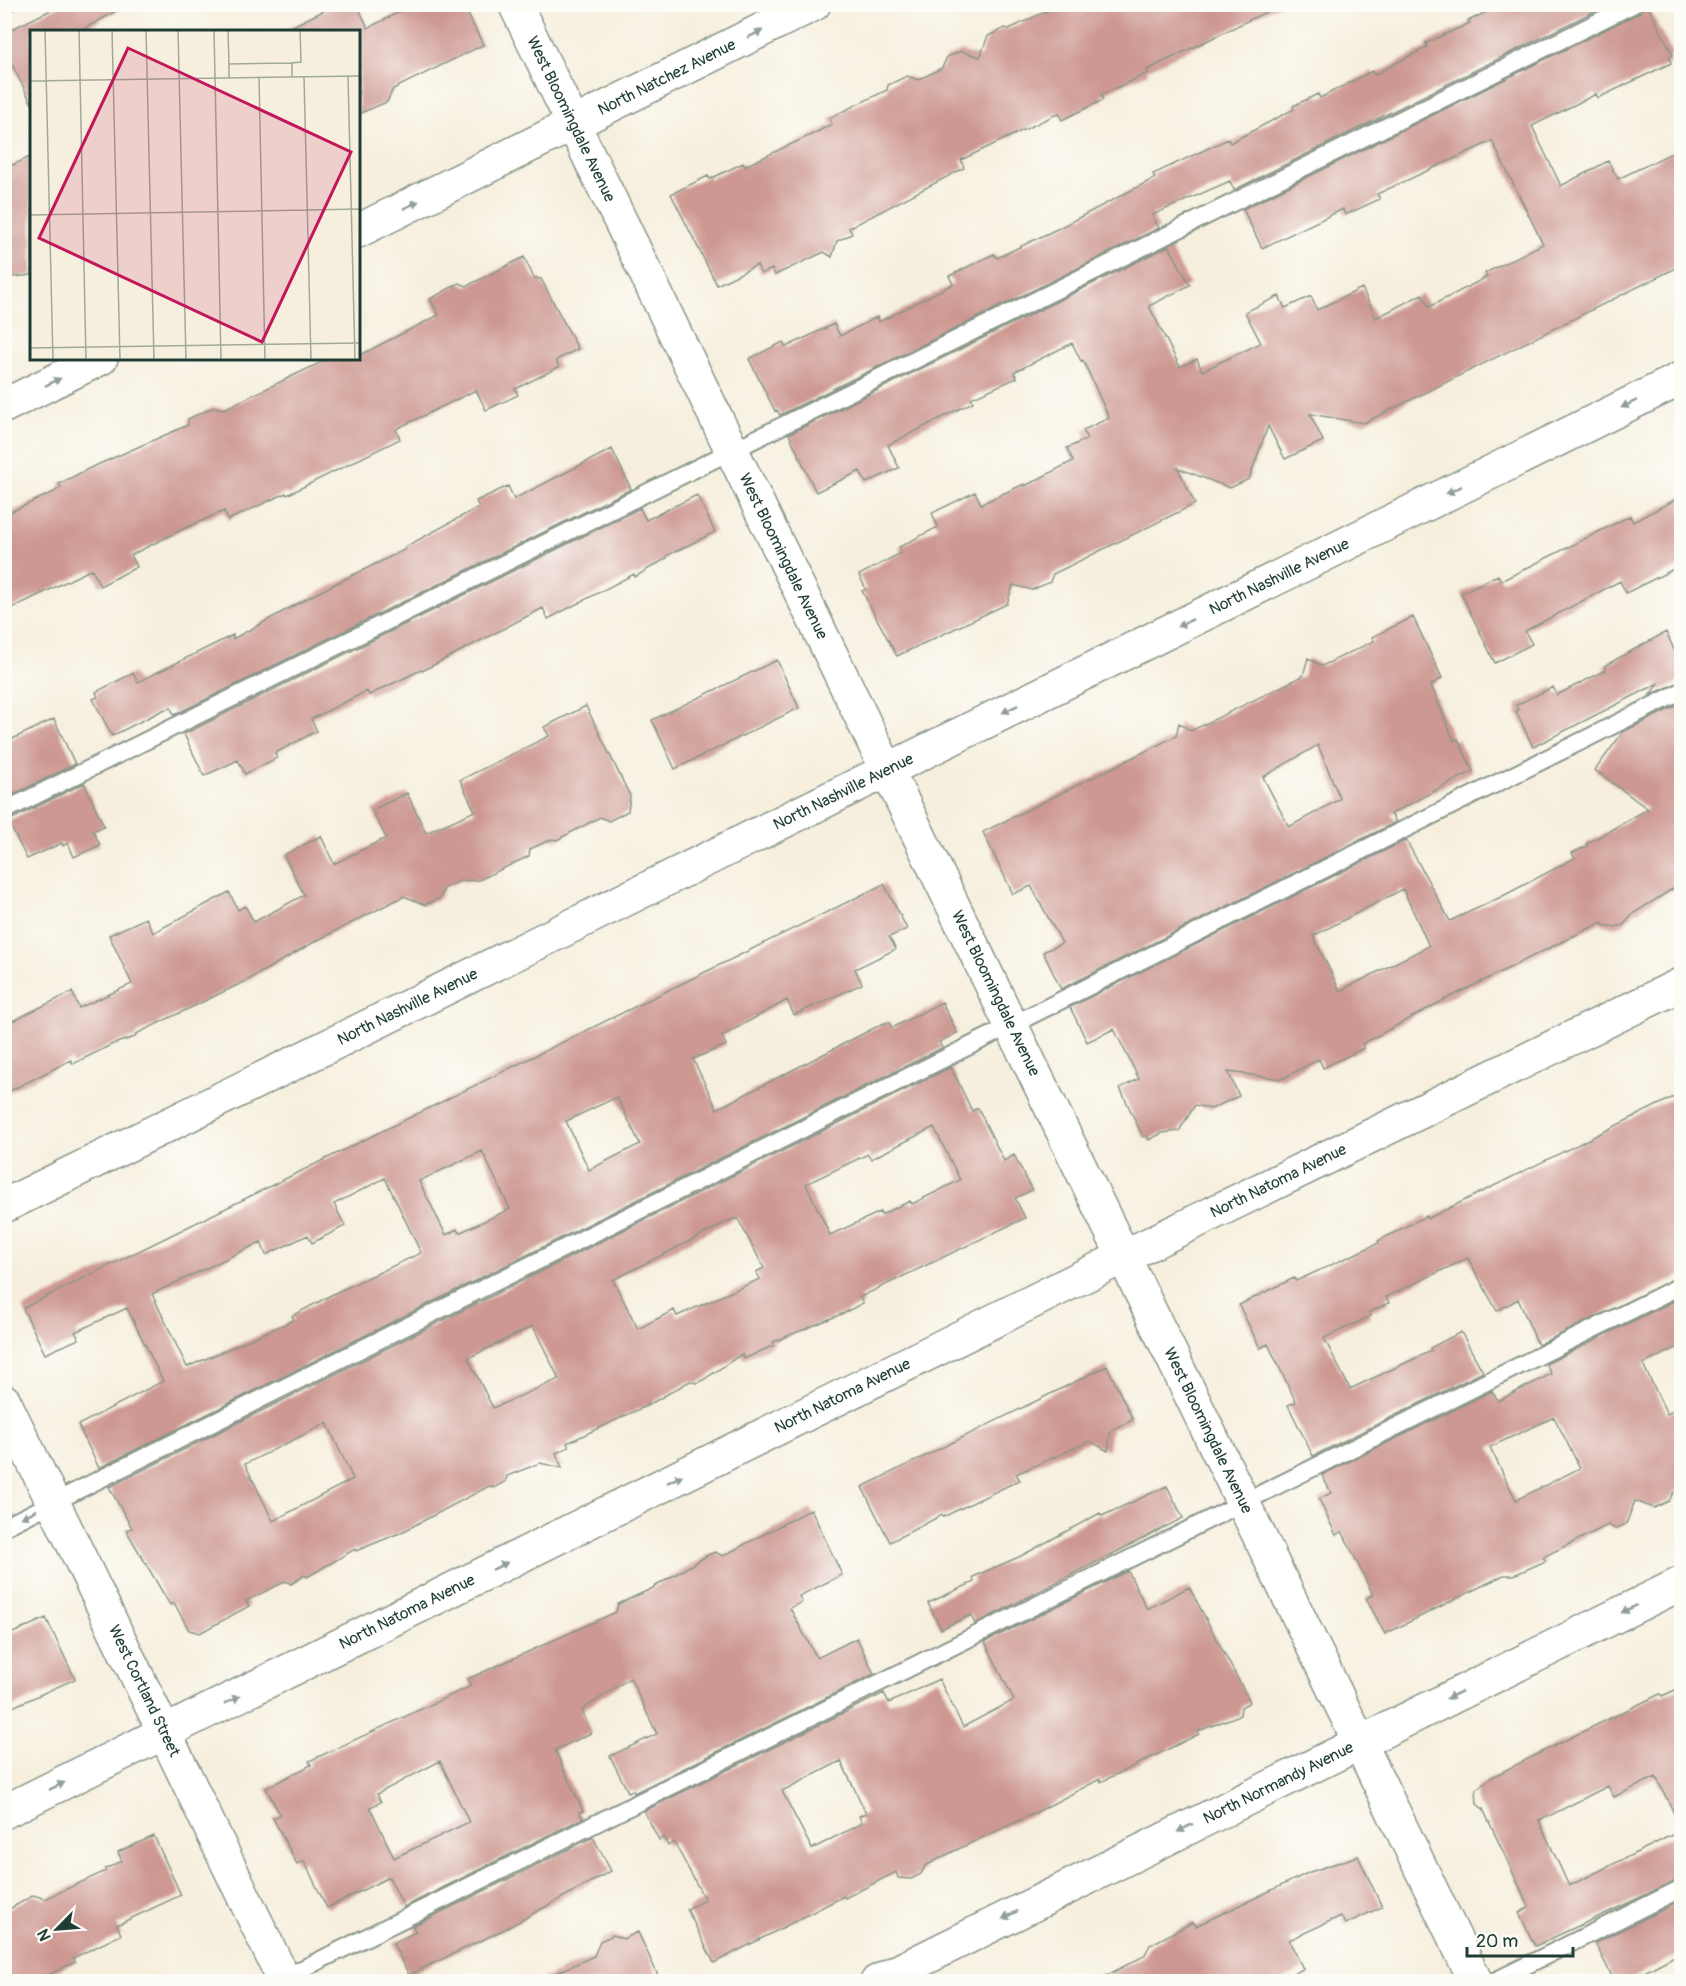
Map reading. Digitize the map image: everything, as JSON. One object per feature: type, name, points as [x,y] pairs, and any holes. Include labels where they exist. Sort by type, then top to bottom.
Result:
[{"type":"street","name":"West Bloomingdale Avenue","points":[[515,4],[1476,1982]]},
{"type":"street","name":"North Natchez Avenue","points":[[360,230],[814,4]]},
{"type":"street","points":[[4,406],[96,360]]},
{"type":"street","name":"North Nashville Avenue","points":[[4,1206],[1682,378]]},
{"type":"street","name":"North Natoma Avenue","points":[[4,1812],[1124,1257],[1682,984]]},
{"type":"street","name":"West Cortland Street","points":[[4,1401],[54,1501],[282,1981]]},
{"type":"street","name":"North Normandy Avenue","points":[[877,1982],[1359,1741],[1682,1583]]},
{"type":"lane","points":[[4,811],[1634,4]]},
{"type":"lane","points":[[4,1527],[1682,691]]},
{"type":"lane","points":[[282,1981],[1682,1285]]},
{"type":"lane","points":[[1493,1982],[1682,1888]]},
{"type":"path","points":[[1043,4],[1046,12]]},
{"type":"building","points":[[63,4],[129,4],[82,30],[30,30],[30,100],[4,49],[4,33]]},
{"type":"building","points":[[337,4],[357,4],[368,28],[415,4],[463,4],[483,45],[393,89],[387,102],[360,113],[360,30],[285,30]]},
{"type":"building","points":[[1061,4],[1282,4],[1147,70],[1148,73],[1101,95],[1103,100],[1062,120],[1059,113],[961,160],[964,168],[849,228],[852,234],[837,241],[832,257],[824,252],[775,275],[772,269],[761,274],[757,265],[717,285],[671,194],[708,176],[710,179],[743,163],[745,166],[817,132],[832,124],[829,118],[887,90],[888,85],[907,76],[918,80],[942,68],[947,57],[961,51],[980,57],[988,36],[1005,28],[1009,29]]},
{"type":"building","points":[[1503,4],[1609,4],[1234,190],[1230,181],[1152,215],[1159,228],[780,415],[777,410],[775,411],[749,359],[783,342],[786,347],[834,324],[840,336],[877,317],[879,322],[953,284],[949,276],[994,254],[997,258],[1061,227],[1155,178],[1153,174],[1228,139],[1230,143],[1318,94],[1320,98],[1372,71],[1374,75],[1427,47],[1426,43],[1470,23],[1468,21]]},
{"type":"building","points":[[1644,4],[1647,4],[1673,55],[1669,57],[1671,63],[1598,98],[1596,94],[1532,126],[1561,186],[1608,161],[1618,179],[1682,148],[1682,265],[1364,423],[1310,414],[1323,441],[1285,459],[1268,426],[1249,479],[1230,488],[1178,468],[1195,504],[1053,574],[1050,582],[1032,590],[1013,585],[1007,604],[897,656],[862,591],[866,589],[859,575],[901,553],[899,547],[938,527],[932,513],[975,492],[981,504],[1024,484],[1025,486],[1073,461],[1067,448],[1087,439],[1083,430],[1109,418],[1083,360],[1081,361],[1072,343],[1014,372],[1017,378],[971,398],[973,402],[888,445],[899,468],[866,483],[860,471],[816,492],[789,434],[1169,246],[1190,285],[1149,306],[1180,367],[1197,359],[1202,371],[1261,343],[1245,312],[1279,296],[1285,308],[1311,296],[1317,310],[1362,288],[1376,318],[1422,294],[1429,307],[1487,277],[1485,273],[1543,244],[1492,141],[1377,194],[1380,199],[1345,215],[1343,209],[1262,248],[1243,209],[1639,13]]},
{"type":"building","points":[[30,157],[30,275],[4,278],[4,169]]},
{"type":"building","points":[[524,257],[534,278],[541,279],[578,349],[556,360],[559,367],[515,389],[518,395],[486,410],[476,390],[396,429],[400,439],[287,495],[286,493],[228,520],[224,511],[131,555],[137,567],[100,586],[92,569],[4,612],[4,515],[54,492],[61,487],[59,484],[88,469],[188,425],[188,419],[214,407],[224,409],[326,360],[360,360],[360,355],[439,315],[430,299],[459,283],[467,286]]},
{"type":"building","points":[[612,449],[631,489],[174,715],[171,708],[163,710],[112,736],[93,699],[98,697],[96,692],[133,673],[138,682],[233,635],[233,639],[317,593],[406,549],[405,547],[479,507],[476,501],[508,486],[514,499]]},
{"type":"building","points":[[697,495],[715,532],[666,556],[667,558],[635,577],[634,574],[548,619],[543,608],[422,671],[369,695],[367,691],[311,719],[317,731],[275,753],[277,758],[245,774],[238,760],[204,776],[184,734],[640,508],[646,520]]},
{"type":"building","points":[[1682,496],[1682,565],[1626,593],[1620,581],[1525,631],[1532,644],[1495,663],[1461,593],[1498,575],[1501,581],[1630,516],[1633,522]]},
{"type":"building","points":[[1413,617],[1442,678],[1431,685],[1454,741],[1458,739],[1473,771],[1391,814],[1396,822],[1061,989],[1043,952],[1062,943],[1031,886],[1013,894],[983,832],[1176,736],[1179,723],[1191,731],[1303,676],[1308,658],[1322,666],[1374,641],[1372,637]],"holes":[[[1318,745],[1340,799],[1289,827],[1263,777]]]},
{"type":"building","points":[[1666,632],[1678,658],[1682,653],[1682,681],[1650,695],[1659,683],[1533,747],[1516,711],[1518,710],[1516,705],[1553,687],[1557,695],[1606,670],[1604,666]]},
{"type":"building","points":[[777,660],[799,708],[675,769],[652,720]]},
{"type":"building","points":[[1682,703],[1682,883],[1634,913],[1623,925],[1615,927],[1603,925],[1602,922],[1446,999],[1362,1044],[1364,1048],[1323,1068],[1319,1059],[1282,1079],[1228,1072],[1239,1096],[1211,1109],[1195,1105],[1179,1131],[1162,1133],[1149,1140],[1146,1135],[1143,1137],[1120,1088],[1139,1079],[1114,1029],[1087,1042],[1070,1007],[1406,840],[1450,921],[1501,897],[1575,858],[1572,853],[1588,846],[1586,844],[1648,809],[1595,770],[1623,732]],"holes":[[[1403,889],[1429,946],[1340,991],[1313,936]]]},
{"type":"building","points":[[586,706],[630,796],[628,811],[609,821],[600,817],[557,840],[552,839],[530,849],[529,856],[479,880],[460,881],[444,888],[440,898],[425,905],[404,896],[316,941],[248,980],[138,1033],[135,1037],[113,1044],[73,1064],[71,1060],[4,1094],[4,1025],[72,992],[79,1008],[132,984],[109,935],[146,918],[153,933],[229,892],[238,910],[245,906],[254,922],[304,895],[284,855],[321,836],[334,864],[386,838],[372,810],[407,793],[426,833],[475,811],[460,780],[549,736],[544,727]]},
{"type":"building","points":[[54,719],[75,764],[4,799],[4,743]]},
{"type":"building","points":[[84,783],[104,826],[93,831],[100,845],[74,857],[68,843],[63,846],[62,843],[27,859],[8,821]]},
{"type":"building","points":[[884,884],[907,929],[889,937],[896,949],[855,969],[862,984],[794,1015],[787,1000],[722,1036],[726,1045],[693,1059],[717,1109],[882,1024],[889,1022],[892,1028],[942,1002],[957,1033],[939,1042],[942,1048],[99,1468],[78,1425],[163,1381],[127,1308],[75,1332],[79,1339],[45,1354],[23,1308]],"holes":[[[617,1097],[640,1144],[589,1170],[566,1121]],[[482,1151],[510,1209],[459,1233],[457,1229],[446,1235],[419,1181]],[[385,1178],[421,1253],[335,1293],[292,1316],[294,1320],[187,1367],[152,1294],[261,1242],[266,1255],[308,1235],[312,1243],[345,1226],[334,1204]]]},
{"type":"building","points":[[951,1067],[972,1111],[978,1108],[1004,1161],[1014,1155],[1032,1190],[1015,1198],[1025,1218],[860,1297],[863,1303],[844,1313],[773,1342],[774,1345],[744,1359],[742,1354],[703,1380],[696,1383],[690,1381],[652,1403],[567,1443],[569,1447],[556,1453],[562,1468],[540,1463],[507,1476],[506,1481],[494,1488],[489,1486],[402,1532],[356,1551],[355,1549],[307,1577],[305,1575],[291,1584],[286,1581],[246,1601],[249,1606],[200,1633],[189,1630],[174,1603],[170,1605],[126,1530],[132,1528],[109,1487]],"holes":[[[934,1127],[960,1180],[912,1204],[910,1201],[881,1215],[880,1212],[830,1235],[806,1184],[868,1154],[871,1159]],[[733,1219],[738,1219],[764,1268],[756,1272],[760,1279],[677,1316],[674,1310],[638,1329],[613,1280]],[[533,1326],[559,1379],[493,1408],[468,1358]],[[327,1423],[353,1479],[273,1521],[245,1464]]]},
{"type":"building","points":[[1682,1093],[1682,1275],[1538,1345],[1518,1299],[1497,1311],[1468,1258],[1386,1297],[1389,1303],[1369,1312],[1371,1316],[1324,1338],[1350,1389],[1431,1351],[1430,1348],[1461,1332],[1483,1372],[1313,1456],[1288,1405],[1296,1402],[1268,1344],[1260,1348],[1239,1305],[1294,1278],[1296,1281],[1379,1243],[1378,1241],[1426,1216],[1427,1219]]},
{"type":"building","points":[[1682,1297],[1682,1345],[1643,1364],[1667,1414],[1682,1406],[1682,1489],[1673,1493],[1669,1501],[1654,1508],[1635,1501],[1626,1524],[1615,1529],[1608,1525],[1543,1557],[1546,1561],[1514,1575],[1504,1575],[1385,1634],[1366,1598],[1373,1595],[1342,1531],[1336,1535],[1319,1499],[1331,1493],[1322,1475],[1492,1391],[1498,1401],[1551,1374],[1546,1364]],"holes":[[[1554,1417],[1580,1468],[1516,1500],[1490,1447]]]},
{"type":"building","points":[[1107,1366],[1133,1420],[1111,1430],[1108,1451],[1090,1441],[1016,1474],[1020,1480],[943,1517],[942,1515],[890,1542],[862,1487]]},
{"type":"building","points":[[1167,1486],[1183,1518],[975,1624],[971,1615],[941,1629],[928,1603],[974,1582],[973,1577],[1021,1556],[1100,1513],[1102,1516]]},
{"type":"building","points":[[811,1509],[842,1575],[799,1596],[802,1602],[790,1608],[817,1658],[857,1638],[874,1674],[634,1793],[633,1790],[628,1792],[610,1756],[657,1734],[630,1678],[582,1710],[591,1733],[555,1750],[583,1811],[579,1812],[583,1818],[404,1907],[389,1877],[327,1908],[304,1861],[297,1864],[273,1818],[280,1815],[266,1788],[311,1765],[309,1761],[471,1686],[468,1679],[616,1612],[618,1604],[651,1589],[708,1555],[715,1552],[723,1556]],"holes":[[[440,1761],[469,1822],[394,1858],[370,1807],[381,1802],[377,1794]]]},
{"type":"building","points":[[1128,1571],[1147,1609],[1189,1587],[1250,1702],[1241,1707],[1240,1715],[1198,1731],[1199,1734],[1101,1782],[1100,1779],[952,1852],[925,1866],[921,1874],[911,1879],[898,1878],[896,1872],[714,1963],[687,1909],[705,1900],[674,1842],[668,1846],[664,1837],[659,1840],[644,1811],[884,1693],[889,1703],[939,1679],[963,1727],[1014,1700],[985,1642]],"holes":[[[841,1761],[866,1813],[859,1816],[862,1823],[812,1849],[782,1791]]]},
{"type":"building","points":[[46,1618],[75,1679],[4,1711],[4,1637]]},
{"type":"building","points":[[1682,1687],[1682,1829],[1656,1777],[1614,1797],[1608,1786],[1539,1821],[1569,1886],[1682,1830],[1682,1878],[1535,1946],[1519,1913],[1529,1907],[1483,1809],[1477,1804],[1476,1789],[1492,1777],[1576,1735],[1660,1694],[1662,1696]]},
{"type":"building","points":[[154,1836],[181,1895],[117,1925],[121,1935],[73,1958],[75,1962],[34,1982],[4,1982],[4,1912],[34,1895],[45,1899],[106,1871],[105,1869],[122,1861],[118,1852]]},
{"type":"building","points":[[593,1837],[611,1871],[507,1928],[409,1975],[393,1943],[416,1932],[413,1926]]},
{"type":"building","points":[[1358,1856],[1382,1907],[1345,1924],[1341,1916],[1289,1940],[1303,1969],[1277,1982],[1094,1982],[1144,1956],[1150,1945],[1193,1922],[1196,1926],[1310,1872]]},
{"type":"building","points":[[1682,1900],[1682,1952],[1626,1982],[1615,1982],[1595,1943]]},
{"type":"building","points":[[638,1932],[661,1982],[536,1982],[594,1956],[600,1941],[613,1935],[623,1939]]}]
